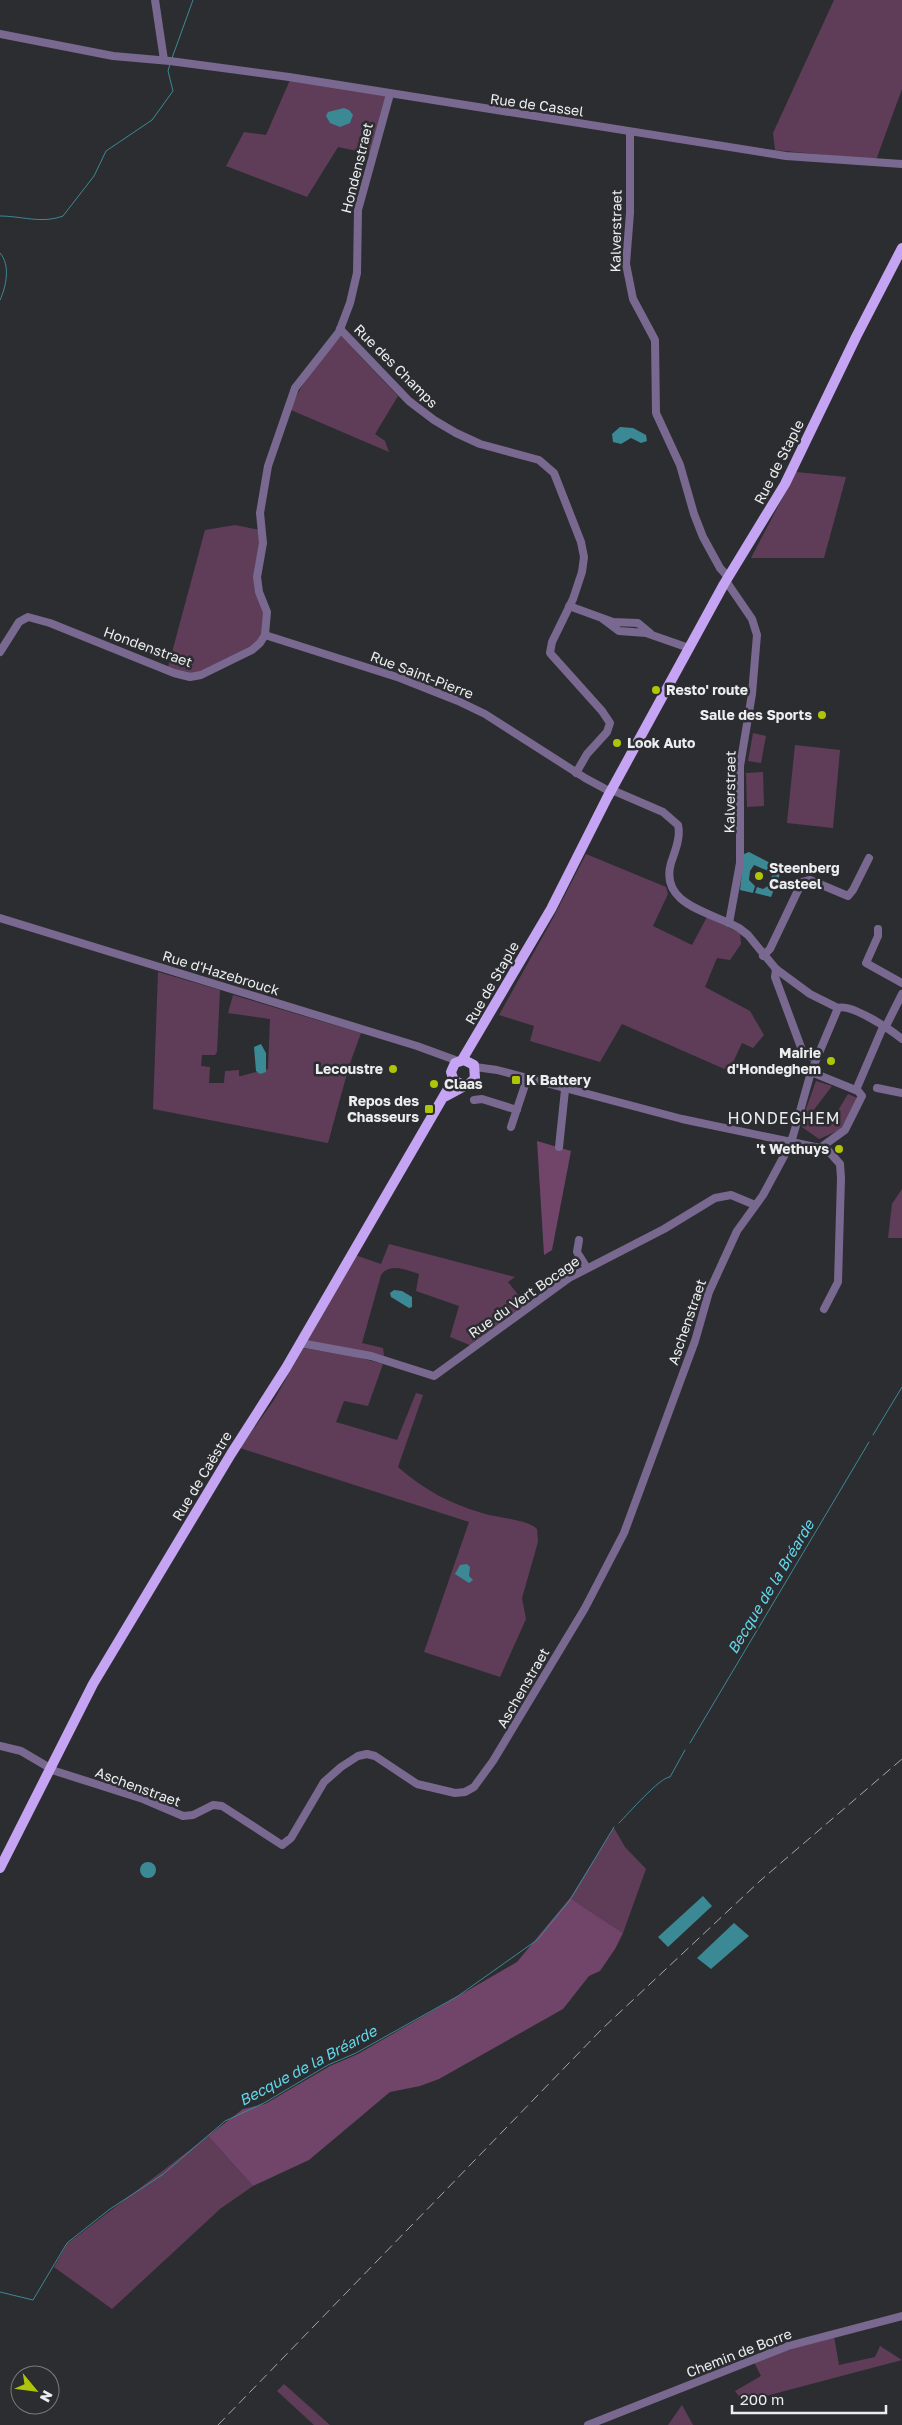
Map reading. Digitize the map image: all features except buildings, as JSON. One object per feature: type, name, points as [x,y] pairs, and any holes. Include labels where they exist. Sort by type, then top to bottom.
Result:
[{"type":"main road","name":"Rue de Staple","points":[[458,1062],[474,1041],[534,938],[613,789],[629,768],[642,744],[689,648],[727,579],[785,484],[856,337],[902,248]]},
{"type":"main road","name":"Rue de Staple","points":[[474,1041],[471,1052],[474,1065]]},
{"type":"main road","points":[[458,1062],[474,1065],[476,1074],[469,1083],[457,1083],[452,1078],[458,1062]]},
{"type":"main road","name":"Rue de Caëstre","points":[[0,1868],[96,1678],[236,1445],[300,1343],[452,1078]]},
{"type":"main road","name":"Rue de Caëstre","points":[[438,1104],[448,1095],[469,1083]]},
{"type":"street","points":[[155,0],[169,61]]},
{"type":"street","name":"Rue de Cassel","points":[[0,34],[113,56],[169,61],[798,158],[902,164]]},
{"type":"street","name":"Hondenstraet","points":[[0,652],[18,622],[31,617],[174,673],[192,677],[201,675],[252,650],[265,635],[267,612],[257,577],[263,546],[260,509],[269,461],[296,388],[340,329],[356,280],[358,210],[390,94]]},
{"type":"street","name":"Kalverstraet","points":[[630,132],[630,213],[626,264],[633,299],[655,340],[656,413],[680,465],[694,514],[704,537],[720,568],[752,619],[757,635],[752,694],[740,766],[740,863],[729,923]]},
{"type":"street","name":"Rue des Champs","points":[[340,329],[406,398],[434,420],[480,444],[539,460],[552,470],[559,483],[584,553],[582,572],[570,606],[552,642],[550,653],[602,711],[610,725],[603,738],[586,754],[576,773]]},
{"type":"street","points":[[570,606],[603,619],[616,622],[638,623],[652,634],[689,648]]},
{"type":"street","name":"Rue Saint-Pierre","points":[[265,635],[390,675],[458,701],[499,723],[576,773],[663,812],[676,822],[679,834],[670,870],[670,887],[683,902],[729,923],[748,935],[763,956],[776,969],[813,996],[838,1008],[850,1009],[902,1039]]},
{"type":"street","points":[[763,956],[770,948],[802,882],[810,880],[848,896],[869,858]]},
{"type":"street","name":"Rue d'Hazebrouck","points":[[0,918],[434,1052],[458,1062]]},
{"type":"street","points":[[878,929],[878,936],[866,959],[866,964],[902,983]]},
{"type":"street","points":[[776,969],[775,977],[796,1036],[804,1052],[816,1059]]},
{"type":"street","points":[[856,1090],[884,1027],[902,994]]},
{"type":"street","name":"Aschenstraet","points":[[50,1769],[143,1799],[183,1816],[193,1816],[208,1807],[220,1805],[282,1845],[291,1838],[327,1779],[344,1764],[361,1755],[376,1756],[424,1787],[455,1793],[472,1789],[493,1762],[522,1714],[546,1669],[585,1608],[623,1536],[696,1341],[709,1292],[738,1231],[779,1166],[790,1140],[811,1072],[838,1008]]},
{"type":"street","points":[[474,1065],[689,1121],[790,1140],[816,1147],[824,1146],[843,1132],[862,1097],[861,1093],[856,1090],[811,1072]]},
{"type":"street","points":[[469,1083],[488,1073],[503,1072]]},
{"type":"street","points":[[511,1127],[527,1079]]},
{"type":"street","points":[[877,1088],[902,1092]]},
{"type":"street","points":[[558,1147],[565,1090]]},
{"type":"street","points":[[474,1100],[484,1100],[517,1110]]},
{"type":"street","points":[[824,1146],[840,1164],[841,1178],[838,1282],[824,1309]]},
{"type":"street","name":"Rue du Vert Bocage","points":[[300,1343],[371,1356],[434,1376],[587,1268],[664,1229],[718,1196],[734,1196],[755,1205]]},
{"type":"street","points":[[579,1240],[577,1252],[587,1268]]},
{"type":"street","points":[[0,1746],[18,1750],[50,1769]]},
{"type":"street","name":"Chemin de Borre","points":[[588,2425],[788,2346],[902,2316]]},
{"type":"shaded area","points":[[834,0],[902,0],[902,89],[876,160],[775,150],[773,133]]},
{"type":"shaded area","points":[[290,80],[386,96],[372,154],[338,147],[307,197],[226,166],[244,132],[266,135]]},
{"type":"shaded area","points":[[341,336],[398,396],[375,434],[385,441],[389,452],[291,410],[306,380]]},
{"type":"shaded area","points":[[796,472],[846,477],[824,558],[751,558]]},
{"type":"shaded area","points":[[235,525],[260,530],[254,581],[264,608],[263,632],[256,645],[197,674],[186,673],[168,667],[205,530]]},
{"type":"shaded area","points":[[753,733],[766,736],[761,763],[748,761]]},
{"type":"shaded area","points":[[795,745],[840,750],[833,828],[787,823]]},
{"type":"shaded area","points":[[763,772],[764,806],[747,807],[746,773]]},
{"type":"shaded area","points":[[586,854],[666,887],[668,894],[653,926],[692,945],[707,917],[740,933],[741,944],[730,960],[717,958],[705,987],[750,1011],[764,1035],[753,1048],[742,1043],[729,1071],[622,1024],[600,1062],[530,1041],[534,1026],[499,1015]]},
{"type":"shaded area","points":[[158,972],[220,990],[217,1052],[215,1055],[202,1055],[201,1066],[210,1067],[209,1083],[224,1083],[225,1071],[239,1070],[239,1076],[241,1076],[268,1069],[270,1019],[228,1013],[233,995],[361,1033],[349,1066],[328,1143],[153,1109]]},
{"type":"shaded area","points":[[816,1081],[832,1086],[810,1115],[828,1127],[848,1094],[857,1098],[858,1101],[840,1130],[819,1139],[802,1127],[801,1123]]},
{"type":"shaded area","points":[[537,1141],[571,1151],[552,1250],[544,1255]]},
{"type":"shaded area","points":[[902,1189],[902,1238],[888,1238],[892,1204]]},
{"type":"shaded area","points":[[389,1244],[515,1277],[508,1282],[528,1307],[472,1346],[450,1337],[459,1306],[416,1291],[419,1274],[394,1268],[385,1271],[381,1275],[362,1343],[383,1348],[384,1356],[307,1341],[355,1255],[381,1264]]},
{"type":"shaded area","points":[[303,1348],[353,1356],[383,1364],[368,1406],[344,1401],[336,1422],[397,1440],[416,1393],[423,1395],[398,1467],[427,1489],[448,1500],[488,1515],[526,1523],[537,1529],[538,1542],[522,1598],[526,1619],[500,1677],[424,1652],[469,1522],[240,1448],[274,1400]]},
{"type":"shaded area","points":[[614,1828],[625,1847],[646,1869],[623,1933],[570,1898]]},
{"type":"shaded area","points":[[570,1898],[623,1933],[600,1971],[589,1976],[563,2009],[439,2079],[420,2086],[390,2092],[309,2160],[253,2186],[208,2136],[243,2109],[265,2104],[330,2066],[358,2054],[517,1962]]},
{"type":"shaded area","points":[[208,2136],[253,2186],[220,2209],[112,2309],[54,2267],[67,2244]]},
{"type":"shaded area","points":[[834,2336],[839,2365],[875,2357],[880,2346],[902,2360],[743,2402],[735,2391],[761,2376],[754,2362],[790,2347]]},
{"type":"shaded area","points":[[284,2384],[330,2425],[314,2425],[277,2391]]},
{"type":"shaded area","points":[[682,2405],[693,2425],[668,2425]]},
{"type":"water","points":[[344,108],[353,115],[350,123],[340,127],[330,123],[326,116],[328,112]]},
{"type":"water","points":[[620,427],[633,428],[646,435],[647,441],[641,443],[631,438],[621,444],[613,442],[612,434]]},
{"type":"water","points":[[749,852],[782,869],[771,897],[755,893],[757,887],[763,889],[768,886],[773,873],[754,865],[750,871],[749,880],[755,886],[753,893],[740,890],[744,854]]},
{"type":"water","points":[[261,1044],[266,1053],[266,1072],[260,1074],[256,1071],[254,1047]]},
{"type":"water","points":[[394,1290],[402,1291],[412,1297],[412,1307],[409,1308],[391,1297],[390,1293]]},
{"type":"water","points":[[467,1564],[470,1567],[469,1576],[473,1580],[469,1583],[455,1574],[460,1565]]},
{"type":"water","points":[[148,1862],[154,1864],[156,1870],[154,1876],[148,1878],[142,1876],[140,1870],[142,1864]]},
{"type":"water","points":[[703,1896],[712,1906],[668,1947],[658,1937]]},
{"type":"water","points":[[734,1923],[749,1936],[711,1969],[697,1958]]},
{"type":"waterway","points":[[172,58],[193,0]]},
{"type":"waterway","points":[[0,216],[39,220],[63,216],[94,176],[106,151],[152,120],[173,91],[168,71],[170,64]]},
{"type":"waterway","points":[[0,253],[6,270],[6,283],[0,300]]},
{"type":"waterway","name":"Becque de la Bréarde","points":[[873,1435],[902,1387]]},
{"type":"waterway","name":"Becque de la Bréarde","points":[[690,1743],[869,1442]]},
{"type":"waterway","name":"Becque de la Bréarde","points":[[619,1823],[652,1789],[670,1777],[685,1750]]},
{"type":"waterway","name":"Becque de la Bréarde","points":[[0,2292],[33,2300],[67,2243],[110,2209],[162,2175],[225,2121],[264,2103],[328,2065],[356,2053],[458,1996],[537,1940],[570,1900],[614,1827]]},
{"type":"railway","points":[[218,2425],[602,2029],[761,1880],[902,1759]]},
{"type":"place","name":"Resto' route","points":[[656,690]]},
{"type":"place","name":"Salle des Sports","points":[[822,715]]},
{"type":"place","name":"Look Auto","points":[[617,743]]},
{"type":"place","name":"Steenberg Casteel","points":[[759,876]]},
{"type":"place","name":"Mairie d'Hondeghem","points":[[831,1061]]},
{"type":"place","name":"Lecoustre","points":[[393,1069]]},
{"type":"place","name":"K Battery","points":[[516,1080]]},
{"type":"place","name":"Claas","points":[[434,1084]]},
{"type":"place","name":"Repos des Chasseurs","points":[[429,1109]]},
{"type":"place","name":"'t Wethuys","points":[[839,1149]]},
{"type":"district","name":"HONDEGHEM","points":[[784,1118]]}]
